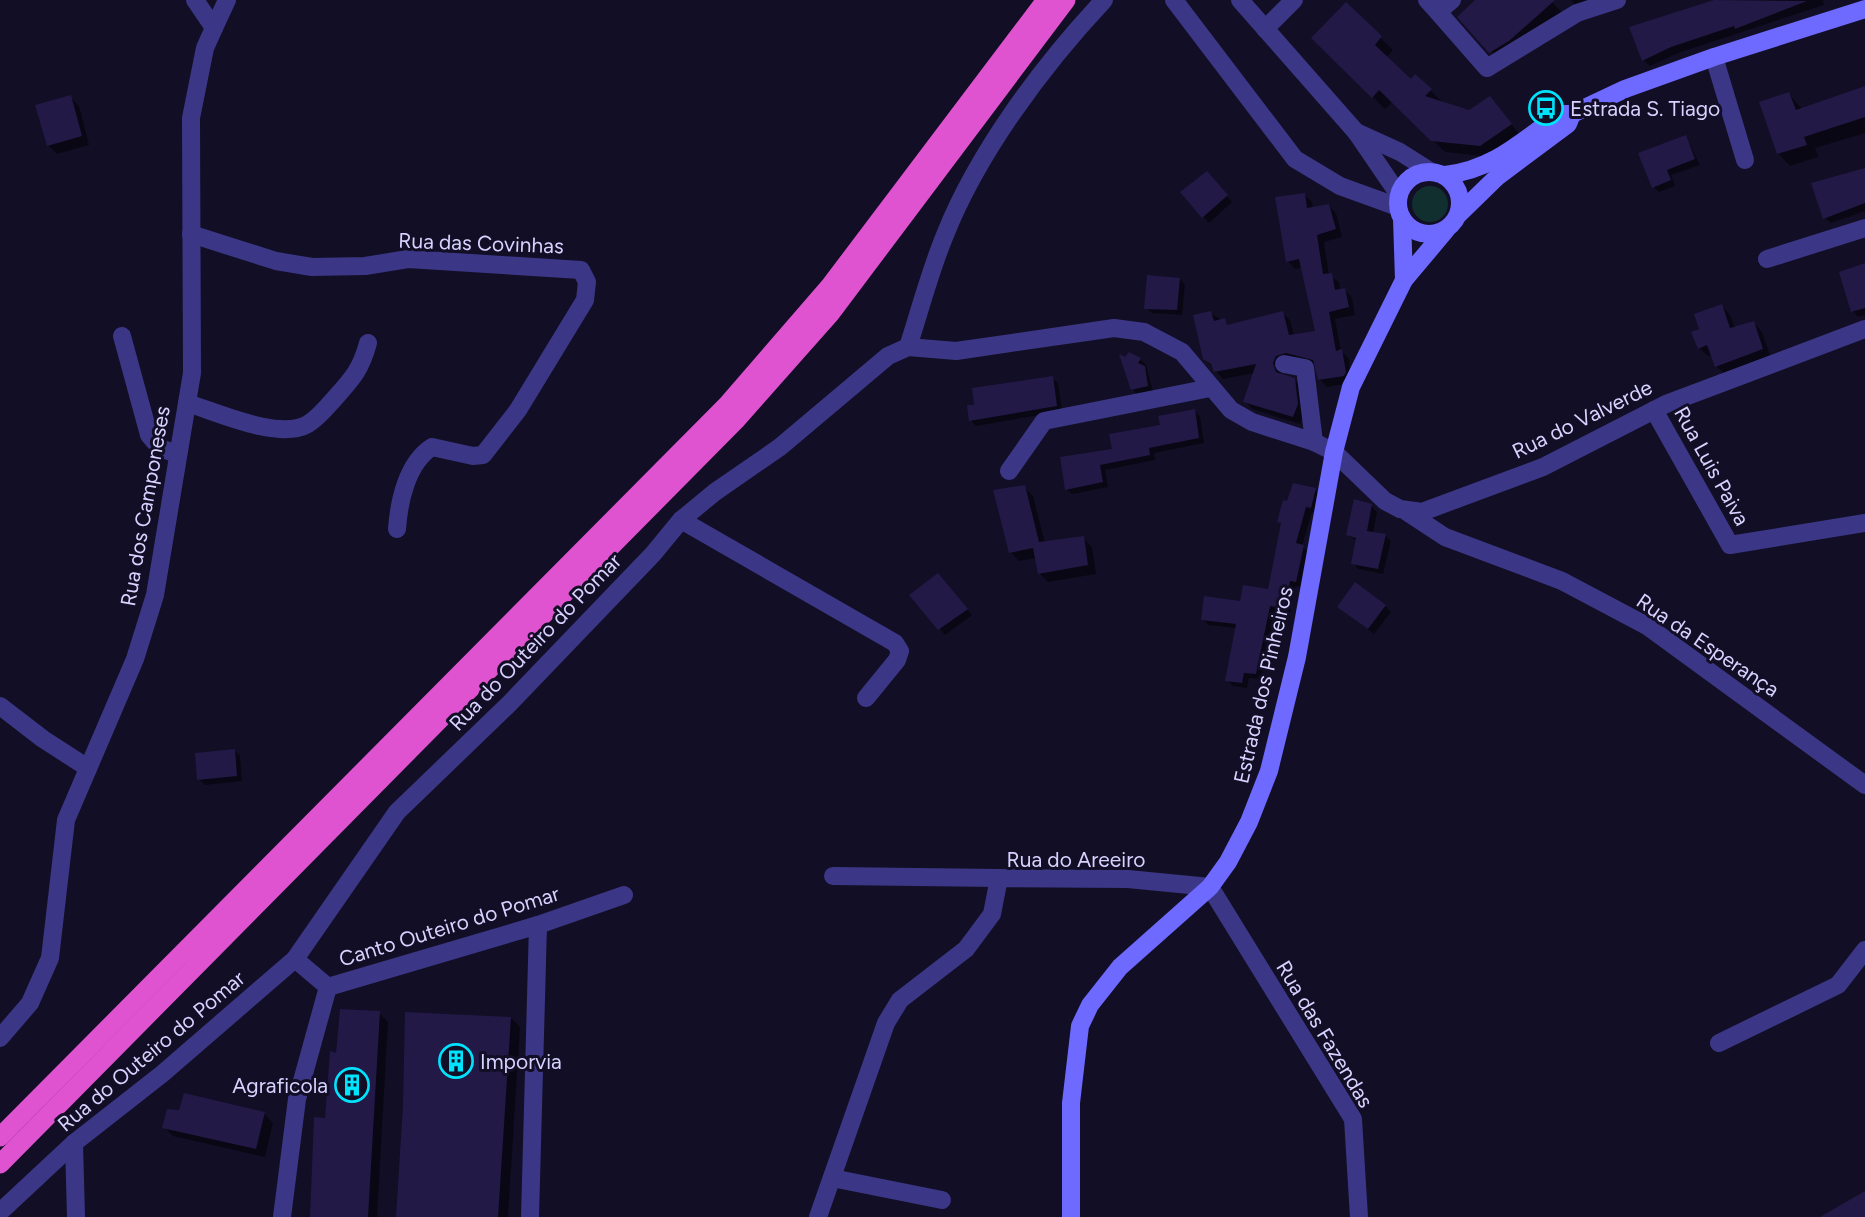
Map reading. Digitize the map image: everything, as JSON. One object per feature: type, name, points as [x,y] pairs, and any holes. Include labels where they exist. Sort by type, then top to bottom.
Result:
[{"type":"highway","points":[[0,1137],[726,405],[830,286],[1046,0]]},
{"type":"highway","points":[[0,1164],[737,419],[830,314],[1066,0]]},
{"type":"main road","points":[[1572,114],[1567,124],[1497,177],[1446,230],[1436,233],[1416,232],[1399,207],[1410,178],[1474,171],[1488,165],[1560,114],[1572,114],[1605,97],[1714,57],[1865,9]]},
{"type":"main road","points":[[1438,173],[1457,188],[1460,196],[1459,214]]},
{"type":"main road","name":"Estrada dos Pinheiros","points":[[1399,207],[1404,280]]},
{"type":"main road","name":"Estrada dos Pinheiros","points":[[1071,1217],[1072,1076],[1077,1038],[1084,1016],[1097,993],[1121,967],[1210,887],[1239,844],[1269,771],[1297,657],[1334,452],[1360,364],[1404,280],[1446,230]]},
{"type":"street","points":[[195,0],[214,28]]},
{"type":"street","name":"Rua dos Camponeses","points":[[0,1038],[30,1003],[50,958],[66,820],[135,659],[155,595],[192,373],[191,118],[205,48],[227,0]]},
{"type":"street","points":[[1104,0],[1009,117],[971,177],[945,234],[908,347],[956,351],[1114,328],[1128,329],[1169,343],[1231,410],[1252,422],[1314,442],[1334,452],[1385,501],[1400,509]]},
{"type":"street","points":[[1174,0],[1295,159],[1339,186],[1399,207]]},
{"type":"street","points":[[1240,0],[1356,132],[1399,207]]},
{"type":"street","points":[[1265,29],[1294,0]]},
{"type":"street","points":[[1452,0],[1432,6],[1487,68],[1577,13],[1617,0]]},
{"type":"street","points":[[1714,57],[1745,159]]},
{"type":"street","points":[[1356,132],[1438,173]]},
{"type":"street","points":[[1767,259],[1865,228]]},
{"type":"street","name":"Rua das Covinhas","points":[[191,233],[276,261],[312,267],[365,266],[408,259],[581,270],[587,282],[585,300],[518,410],[483,454],[473,456],[432,447],[422,453],[404,488],[397,529]]},
{"type":"street","name":"Rua do Valverde","points":[[1400,509],[1422,512],[1543,467],[1654,410],[1865,329]]},
{"type":"street","points":[[122,336],[149,435],[160,448],[177,454]]},
{"type":"street","points":[[187,402],[269,428],[289,430],[307,425],[327,408],[361,368],[368,343]]},
{"type":"street","name":"Rua do Outeiro do Pomar","points":[[0,1212],[74,1143],[162,1074],[295,959],[397,812],[509,704],[653,554],[681,520],[715,492],[780,447],[888,356],[908,347]]},
{"type":"street","points":[[1284,364],[1305,368],[1314,442]]},
{"type":"street","points":[[1009,471],[1044,421],[1205,381]]},
{"type":"street","name":"Rua Luis Paiva","points":[[1654,410],[1730,545],[1865,523]]},
{"type":"street","name":"Rua da Esperança","points":[[1400,509],[1422,519],[1445,537],[1562,581],[1647,626],[1865,785]]},
{"type":"street","points":[[681,520],[895,643],[900,651],[897,660],[866,698]]},
{"type":"street","points":[[0,706],[43,739],[88,768]]},
{"type":"street","points":[[833,876],[999,878]]},
{"type":"street","name":"Rua do Areeiro","points":[[818,1217],[886,1023],[900,1000],[966,950],[992,914],[999,878],[1128,879],[1210,887]]},
{"type":"street","name":"Rua das Fazendas","points":[[1210,887],[1353,1119],[1359,1217]]},
{"type":"street","name":"Canto Outeiro do Pomar","points":[[295,959],[328,987],[538,925],[624,895]]},
{"type":"street","points":[[530,1217],[538,925]]},
{"type":"street","points":[[1719,1043],[1838,985],[1865,950]]},
{"type":"street","points":[[282,1217],[297,1099],[328,987]]},
{"type":"street","points":[[74,1143],[76,1217]]},
{"type":"street","points":[[832,1178],[942,1200]]},
{"type":"green space","points":[[1430,186],[1443,191],[1448,204],[1443,217],[1430,222],[1417,217],[1412,204],[1417,191]]},
{"type":"building","points":[[1475,0],[1555,0],[1509,41],[1489,53],[1457,17]]},
{"type":"building","points":[[1714,0],[1807,1],[1735,29],[1734,26],[1671,47],[1642,61],[1629,27]]},
{"type":"building","points":[[1346,2],[1382,36],[1375,45],[1411,79],[1415,74],[1432,89],[1425,96],[1469,110],[1490,96],[1512,124],[1480,146],[1431,141],[1379,90],[1372,98],[1311,38]]},
{"type":"building","points":[[1865,86],[1865,117],[1804,137],[1807,145],[1777,154],[1759,102],[1789,92],[1796,110]]},
{"type":"building","points":[[71,95],[82,136],[47,146],[35,105]]},
{"type":"building","points":[[1686,135],[1695,159],[1667,170],[1671,180],[1652,188],[1638,153]]},
{"type":"building","points":[[1865,168],[1865,203],[1823,219],[1811,183]]},
{"type":"building","points":[[1207,171],[1228,195],[1202,218],[1180,192]]},
{"type":"building","points":[[1305,193],[1307,208],[1329,204],[1336,229],[1317,235],[1323,274],[1332,273],[1335,290],[1345,288],[1349,307],[1329,312],[1336,351],[1342,349],[1346,372],[1344,376],[1318,380],[1313,360],[1286,353],[1276,356],[1273,363],[1276,372],[1295,378],[1298,404],[1293,417],[1243,402],[1256,364],[1214,372],[1211,364],[1203,359],[1193,315],[1211,311],[1214,321],[1225,318],[1227,325],[1283,311],[1289,335],[1315,331],[1299,259],[1286,262],[1275,197]]},
{"type":"building","points":[[1865,263],[1865,308],[1851,312],[1839,272]]},
{"type":"building","points":[[1147,275],[1180,278],[1177,310],[1144,309]]},
{"type":"building","points":[[1722,304],[1730,328],[1754,321],[1763,349],[1715,367],[1707,345],[1698,349],[1691,332],[1699,329],[1694,314]]},
{"type":"building","points":[[1129,352],[1141,358],[1138,363],[1145,366],[1148,386],[1131,390],[1119,354],[1125,357]]},
{"type":"building","points":[[1053,376],[1057,406],[969,421],[967,405],[974,405],[972,388]]},
{"type":"building","points":[[1195,409],[1199,438],[1149,448],[1150,455],[1100,465],[1103,482],[1065,490],[1060,457],[1112,449],[1109,434],[1160,425],[1158,416]]},
{"type":"building","points":[[1293,483],[1316,488],[1311,508],[1306,507],[1296,543],[1304,545],[1296,582],[1290,581],[1285,609],[1270,606],[1256,674],[1244,673],[1242,683],[1225,681],[1236,624],[1201,620],[1204,596],[1240,601],[1243,585],[1268,589],[1281,523],[1277,522],[1283,500],[1287,501]]},
{"type":"building","points":[[1025,485],[1039,542],[1084,536],[1088,565],[1038,574],[1033,548],[1009,553],[993,490]]},
{"type":"building","points":[[1354,499],[1372,504],[1367,531],[1386,534],[1378,569],[1351,564],[1356,538],[1346,535]]},
{"type":"building","points":[[938,573],[968,609],[938,630],[909,595]]},
{"type":"building","points":[[1355,582],[1386,605],[1368,629],[1337,607]]},
{"type":"building","points":[[235,749],[237,776],[197,780],[195,753]]},
{"type":"building","points":[[340,1009],[380,1011],[368,1217],[310,1217],[314,1117],[325,1118],[330,1051],[336,1053]]},
{"type":"building","points":[[405,1012],[511,1017],[498,1217],[396,1217]]},
{"type":"building","points":[[184,1093],[265,1112],[256,1149],[162,1128],[167,1109],[179,1110]]},
{"type":"building","points":[[1865,1191],[1865,1217],[1820,1217]]},
{"type":"place","name":"Estrada S. Tiago","points":[[1546,108]]},
{"type":"place","name":"Imporvia","points":[[456,1061]]},
{"type":"place","name":"Agraficola","points":[[352,1085]]}]
